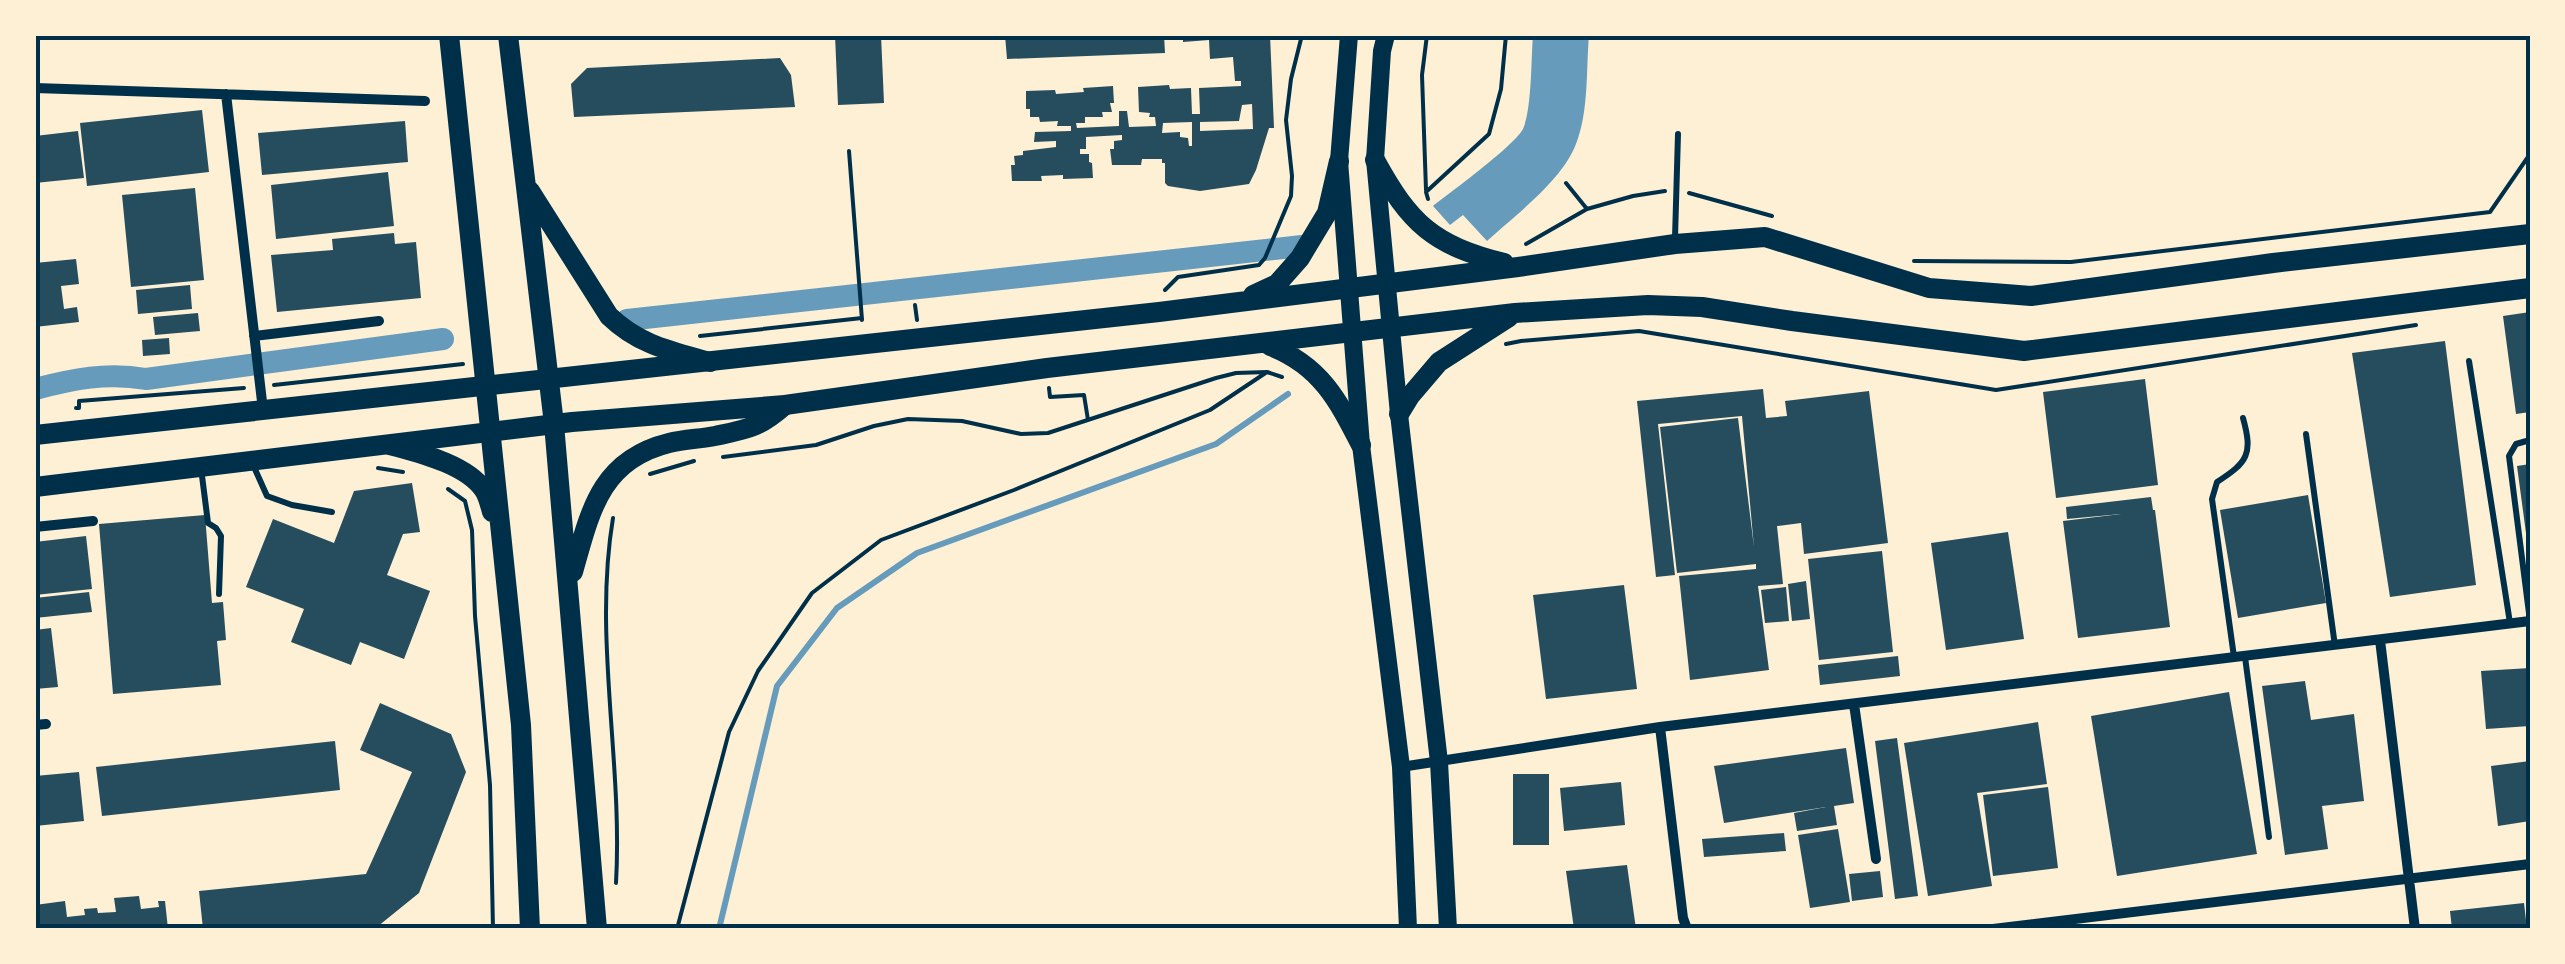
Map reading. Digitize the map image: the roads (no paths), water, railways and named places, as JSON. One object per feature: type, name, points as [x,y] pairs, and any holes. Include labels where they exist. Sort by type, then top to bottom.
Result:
[{"type":"main road","points":[[449,35],[520,725],[530,929]]},
{"type":"main road","points":[[508,35],[554,424],[597,929]]},
{"type":"main road","points":[[1237,302],[1277,284],[1300,258],[1327,213],[1339,161],[1349,35]]},
{"type":"main road","points":[[1386,35],[1375,160],[1439,762],[1448,929]]},
{"type":"main road","points":[[1375,160],[1395,197],[1420,226],[1477,256],[1519,257],[1766,237],[1929,288],[2031,296],[2530,234]]},
{"type":"main road","points":[[1339,161],[1362,446],[1400,767],[1410,929]]},
{"type":"main road","points":[[526,186],[609,316],[626,332],[649,344],[710,362]]},
{"type":"main road","points":[[35,436],[1159,312],[1386,283],[1519,257]]},
{"type":"main road","points":[[35,487],[554,424],[784,404],[1047,368],[1515,313],[1648,304],[1702,307],[2024,351],[2530,288]]},
{"type":"main road","points":[[1399,414],[1439,362],[1515,313]]},
{"type":"main road","points":[[1263,343],[1291,354],[1326,384],[1362,446]]},
{"type":"main road","points":[[569,588],[591,508],[610,476],[667,443],[746,430],[765,423],[784,404]]},
{"type":"main road","points":[[390,445],[428,456],[474,479],[486,492],[502,543]]},
{"type":"street","points":[[35,88],[425,101]]},
{"type":"street","points":[[226,94],[263,411]]},
{"type":"street","points":[[255,340],[379,321]]},
{"type":"street","points":[[35,528],[93,521]]},
{"type":"street","points":[[1400,767],[1660,727],[2530,621]]},
{"type":"street","points":[[2380,640],[2415,929]]},
{"type":"street","points":[[1854,704],[1876,859]]},
{"type":"street","points":[[1660,727],[1687,929]]},
{"type":"street","points":[[1993,929],[2530,864]]},
{"type":"lane","points":[[1675,244],[1678,134]]},
{"type":"lane","points":[[2469,361],[2510,624]]},
{"type":"lane","points":[[2243,418],[2250,442],[2240,467],[2218,482],[2212,499],[2269,837]]},
{"type":"lane","points":[[2306,434],[2335,646]]},
{"type":"lane","points":[[2530,440],[2516,444],[2509,456],[2530,621]]},
{"type":"lane","points":[[251,461],[267,496],[332,512]]},
{"type":"lane","points":[[201,467],[208,523],[220,536],[220,594]]},
{"type":"lane","points":[[1410,929],[1448,929]]},
{"type":"water","points":[[1533,35],[1589,35],[1580,131],[1560,171],[1487,241],[1463,215],[1450,225],[1433,206],[1496,157],[1523,129],[1530,97]]},
{"type":"waterway","points":[[627,320],[1302,246]]},
{"type":"waterway","points":[[35,389],[90,378],[146,379],[443,339]]},
{"type":"waterway","points":[[719,929],[777,686],[837,608],[917,553],[1216,444],[1288,394]]}]
